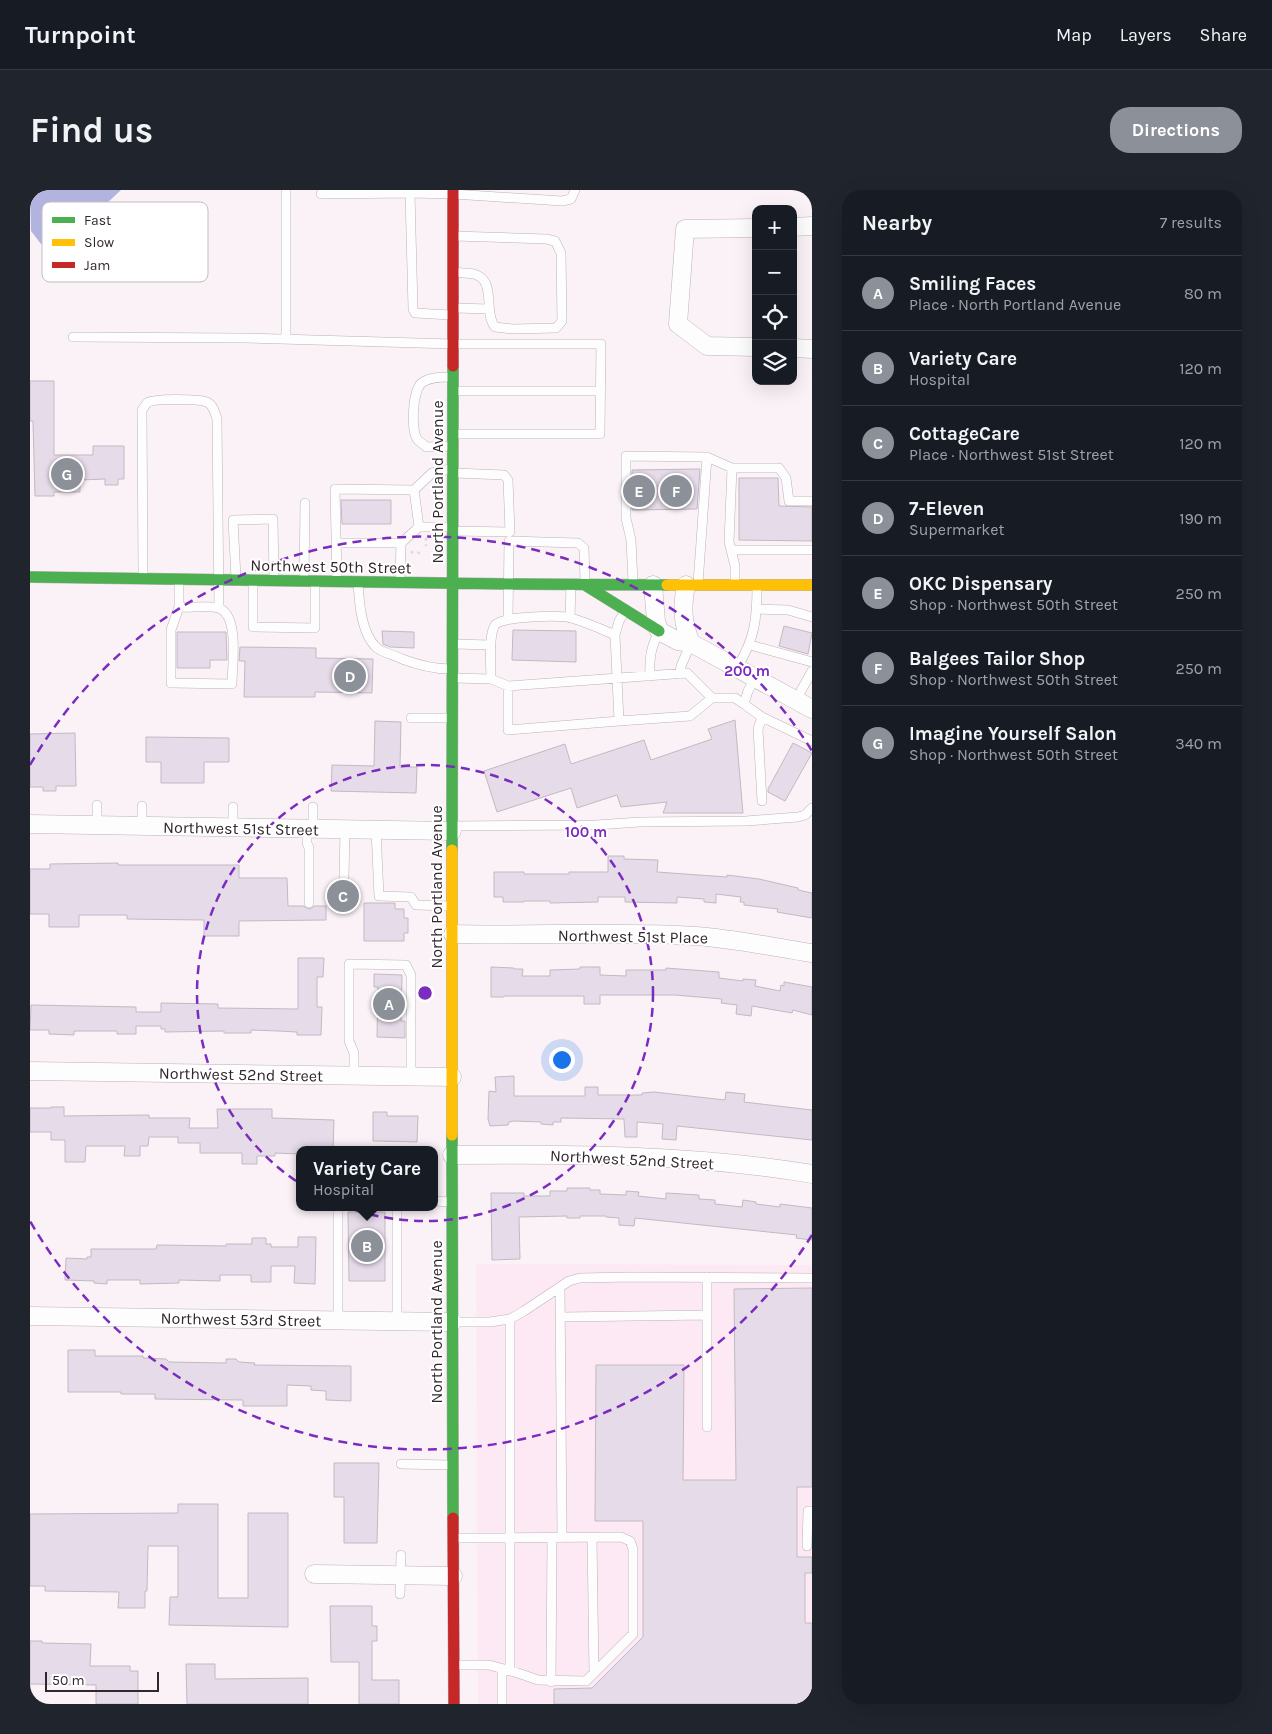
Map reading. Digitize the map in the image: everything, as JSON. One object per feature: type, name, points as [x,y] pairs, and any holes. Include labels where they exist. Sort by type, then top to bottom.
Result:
[{"type":"main road","name":"North Portland Avenue","points":[[454,192],[452,644],[454,1704]]},
{"type":"main road","name":"Northwest 50th Street","points":[[30,577],[453,584],[812,585]]},
{"type":"main road","points":[[585,585],[659,631]]},
{"type":"street","points":[[797,227],[812,226]]},
{"type":"street","points":[[752,228],[684,229],[678,324],[708,346],[752,347]]},
{"type":"street","points":[[797,348],[812,349]]},
{"type":"street","points":[[653,585],[656,621],[659,631],[678,641],[691,643],[812,709]]},
{"type":"street","points":[[691,643],[685,628],[683,612],[692,585]]},
{"type":"street","name":"Northwest 51st Street","points":[[30,824],[345,830],[452,829]]},
{"type":"street","name":"Northwest 51st Place","points":[[453,934],[646,934],[697,936],[736,940],[812,953]]},
{"type":"street","name":"Northwest 52nd Street","points":[[30,1071],[452,1076]]},
{"type":"street","name":"Northwest 52nd Street","points":[[452,1156],[567,1154],[631,1156],[812,1174]]},
{"type":"street","name":"Northwest 53rd Street","points":[[30,1316],[452,1322]]},
{"type":"street","points":[[314,1574],[453,1576]]},
{"type":"lane","points":[[286,190],[286,339]]},
{"type":"lane","points":[[321,194],[454,192],[562,201],[571,199],[575,190]]},
{"type":"lane","points":[[410,193],[413,309],[415,313],[490,309]]},
{"type":"lane","points":[[454,236],[546,239],[555,241],[561,253],[562,321],[556,328],[495,327],[490,320],[488,291],[484,282],[479,276],[454,272]]},
{"type":"lane","points":[[73,337],[286,339],[454,344],[601,344],[600,434],[453,440],[426,447],[417,439],[414,427],[415,392],[421,382],[431,378],[453,376]]},
{"type":"lane","points":[[453,391],[600,391]]},
{"type":"lane","points":[[144,579],[142,410],[146,404],[154,400],[195,400],[207,402],[214,409],[217,418],[219,608]]},
{"type":"lane","points":[[633,585],[631,540],[626,518],[626,456],[707,457],[732,468],[779,468],[786,478],[789,502],[812,501]]},
{"type":"lane","points":[[692,585],[707,457]]},
{"type":"lane","points":[[732,468],[729,542],[735,566],[735,585]]},
{"type":"lane","points":[[337,582],[335,489],[414,490],[432,473],[453,470],[504,475],[508,480],[508,619]]},
{"type":"lane","points":[[414,490],[419,526]]},
{"type":"lane","points":[[253,581],[253,628],[315,628],[304,503]]},
{"type":"lane","points":[[236,580],[233,520],[273,520],[274,581]]},
{"type":"lane","points":[[336,544],[401,543],[419,526],[578,543],[584,548],[585,585]]},
{"type":"lane","points":[[400,583],[401,543]]},
{"type":"lane","points":[[731,550],[812,550]]},
{"type":"lane","points":[[179,580],[179,608],[171,630],[171,683],[232,684],[233,630],[228,616],[219,608],[179,608]]},
{"type":"lane","points":[[358,582],[360,612],[371,641],[377,648],[415,664],[452,674],[491,679],[508,686],[687,673],[712,698]]},
{"type":"lane","points":[[570,618],[571,585]]},
{"type":"lane","points":[[738,668],[750,645],[757,609],[757,585]]},
{"type":"lane","points":[[757,609],[788,610],[812,617]]},
{"type":"lane","points":[[618,721],[615,635],[619,621],[625,611]]},
{"type":"lane","points":[[491,679],[491,645],[495,626],[499,622],[508,619],[570,618],[615,635]]},
{"type":"lane","points":[[650,676],[649,660],[651,647],[659,631]]},
{"type":"lane","points":[[680,674],[684,658],[691,643]]},
{"type":"lane","points":[[452,644],[491,645]]},
{"type":"lane","points":[[750,645],[812,661]]},
{"type":"lane","points":[[796,700],[812,672]]},
{"type":"lane","points":[[744,704],[755,678]]},
{"type":"lane","points":[[508,686],[508,730],[690,716],[712,698],[735,698],[762,717],[812,742]]},
{"type":"lane","points":[[762,717],[758,729],[762,801]]},
{"type":"lane","points":[[411,718],[453,718]]},
{"type":"lane","points":[[97,805],[97,825]]},
{"type":"lane","points":[[142,806],[142,826]]},
{"type":"lane","points":[[233,807],[233,828]]},
{"type":"lane","points":[[309,903],[309,848],[307,842],[313,807]]},
{"type":"lane","points":[[452,829],[798,818],[805,815],[812,808]]},
{"type":"lane","points":[[344,877],[345,830]]},
{"type":"lane","points":[[376,830],[379,896],[411,897],[416,905],[452,906]]},
{"type":"lane","points":[[354,1075],[354,1053],[350,1041],[350,964],[406,966],[409,970],[411,975],[411,1076]]},
{"type":"lane","points":[[438,1201],[452,1202]]},
{"type":"lane","points":[[338,1211],[338,1321]]},
{"type":"lane","points":[[397,1211],[397,1322]]},
{"type":"lane","points":[[707,1277],[707,1427]]},
{"type":"lane","points":[[452,1322],[490,1322],[510,1319],[569,1281],[580,1278],[812,1278]]},
{"type":"lane","points":[[560,1287],[562,1538]]},
{"type":"lane","points":[[561,1317],[707,1315]]},
{"type":"lane","points":[[502,1704],[506,1670],[510,1538],[510,1319]]},
{"type":"lane","points":[[401,1464],[453,1465]]},
{"type":"lane","points":[[807,1546],[808,1511],[812,1511]]},
{"type":"lane","points":[[592,1537],[594,1673]]},
{"type":"lane","points":[[453,1538],[621,1537],[630,1541],[633,1549],[633,1634],[586,1681],[551,1682],[538,1680],[489,1665],[454,1664]]},
{"type":"lane","points":[[551,1682],[552,1538]]},
{"type":"lane","points":[[400,1555],[400,1594]]},
{"type":"shaded area","points":[[476,1264],[812,1265],[812,1704],[478,1704]]},
{"type":"water","points":[[30,190],[121,190],[108,202],[42,202],[42,244],[31,231]]},
{"type":"building","points":[[30,381],[54,381],[54,455],[93,455],[93,446],[124,446],[124,479],[118,479],[118,485],[105,485],[105,479],[80,480],[80,492],[54,492],[54,496],[35,496],[33,421],[30,421]]},
{"type":"building","points":[[700,469],[697,509],[632,510],[632,470]]},
{"type":"building","points":[[739,478],[778,478],[779,506],[812,507],[812,541],[739,540]]},
{"type":"building","points":[[341,500],[391,500],[391,524],[342,524]]},
{"type":"building","points":[[784,626],[812,633],[808,654],[779,646]]},
{"type":"building","points":[[513,630],[576,631],[576,662],[512,660]]},
{"type":"building","points":[[382,631],[414,632],[414,648],[390,647],[383,644]]},
{"type":"building","points":[[177,632],[226,632],[227,660],[210,660],[210,668],[177,668]]},
{"type":"building","points":[[240,647],[316,648],[316,658],[373,659],[372,693],[315,692],[315,697],[244,697],[245,661],[239,661]]},
{"type":"building","points":[[735,720],[743,813],[663,813],[667,802],[621,807],[617,795],[577,808],[571,788],[497,812],[484,771],[565,744],[571,764],[644,740],[651,760],[712,739],[708,729]]},
{"type":"building","points":[[375,721],[401,722],[400,767],[417,767],[416,793],[331,791],[332,765],[374,766]]},
{"type":"building","points":[[75,733],[76,786],[56,786],[56,791],[43,791],[43,787],[30,787],[30,734]]},
{"type":"building","points":[[146,737],[229,738],[229,762],[204,762],[204,783],[161,783],[161,762],[146,762]]},
{"type":"building","points":[[793,743],[812,753],[785,801],[768,792],[768,789]]},
{"type":"building","points":[[608,856],[624,856],[624,859],[658,860],[657,872],[727,877],[727,875],[759,879],[798,888],[798,890],[812,893],[812,918],[777,912],[778,909],[744,905],[744,902],[740,902],[741,897],[716,894],[716,903],[704,902],[704,899],[677,897],[677,903],[625,902],[625,897],[598,897],[598,902],[550,903],[550,901],[503,902],[503,897],[494,897],[494,872],[569,874],[569,872],[608,872]]},
{"type":"building","points":[[118,863],[118,865],[239,865],[239,878],[287,878],[288,906],[303,906],[309,909],[315,906],[326,906],[326,920],[239,921],[239,936],[204,936],[204,920],[127,919],[127,915],[79,915],[79,927],[49,927],[49,914],[30,914],[30,869],[50,869],[50,864]]},
{"type":"building","points":[[328,886],[358,887],[358,905],[328,905]]},
{"type":"building","points":[[364,903],[395,903],[395,909],[404,909],[404,918],[408,918],[408,933],[404,933],[404,941],[364,941]]},
{"type":"building","points":[[298,958],[324,958],[323,977],[317,977],[317,1007],[322,1007],[321,1035],[297,1035],[297,1032],[251,1030],[251,1033],[224,1033],[224,1031],[165,1032],[165,1029],[161,1029],[161,1026],[136,1026],[136,1034],[117,1034],[117,1031],[74,1031],[74,1035],[49,1034],[49,1030],[30,1030],[31,1005],[136,1007],[136,1012],[161,1012],[161,1003],[218,1004],[218,1008],[298,1009]]},
{"type":"building","points":[[491,967],[523,969],[522,976],[550,976],[550,970],[580,969],[580,967],[600,967],[600,975],[626,976],[626,970],[666,970],[666,968],[719,972],[719,978],[743,981],[743,979],[756,980],[755,986],[780,991],[781,985],[784,986],[784,982],[812,987],[812,1015],[793,1010],[792,1013],[752,1006],[751,1016],[736,1014],[737,1005],[721,1003],[722,999],[675,995],[600,995],[600,1004],[584,1004],[584,996],[491,997]]},
{"type":"building","points":[[374,974],[402,975],[401,1021],[405,1021],[405,1038],[377,1037],[378,987],[374,987]]},
{"type":"building","points":[[514,1076],[514,1096],[585,1096],[585,1087],[598,1087],[598,1095],[642,1095],[642,1093],[654,1092],[725,1100],[726,1092],[745,1094],[744,1102],[812,1110],[812,1140],[677,1126],[676,1140],[662,1139],[663,1124],[637,1122],[637,1137],[625,1137],[624,1119],[561,1118],[561,1122],[553,1122],[553,1125],[541,1124],[541,1122],[514,1121],[509,1122],[508,1125],[490,1126],[488,1119],[489,1091],[496,1092],[495,1077]]},
{"type":"building","points":[[64,1107],[64,1116],[149,1115],[149,1118],[190,1118],[189,1128],[218,1128],[217,1109],[272,1109],[272,1118],[334,1120],[333,1146],[296,1146],[296,1154],[275,1153],[275,1156],[257,1156],[257,1164],[242,1164],[242,1153],[200,1153],[200,1143],[178,1143],[178,1137],[149,1137],[148,1146],[140,1146],[140,1156],[124,1156],[125,1146],[86,1146],[85,1162],[65,1162],[65,1140],[51,1140],[51,1132],[30,1132],[30,1108]]},
{"type":"building","points":[[373,1112],[387,1112],[387,1116],[418,1116],[417,1142],[373,1141]]},
{"type":"building","points":[[567,1188],[590,1188],[590,1190],[600,1190],[600,1194],[626,1195],[626,1191],[639,1192],[638,1196],[666,1199],[666,1193],[699,1195],[699,1199],[715,1200],[715,1204],[742,1207],[743,1200],[756,1202],[756,1204],[780,1207],[780,1204],[812,1208],[812,1240],[796,1238],[797,1235],[635,1218],[634,1226],[619,1225],[619,1218],[606,1216],[580,1216],[580,1218],[567,1218],[567,1216],[519,1217],[520,1259],[492,1260],[491,1193],[524,1193],[524,1196],[550,1196],[550,1191],[567,1191]]},
{"type":"building","points":[[348,1212],[385,1212],[385,1281],[349,1281]]},
{"type":"building","points":[[298,1237],[316,1237],[315,1284],[294,1283],[295,1266],[271,1266],[271,1282],[251,1282],[251,1275],[220,1275],[220,1281],[179,1280],[179,1283],[140,1284],[140,1280],[107,1280],[107,1284],[94,1283],[94,1281],[65,1280],[66,1258],[87,1259],[87,1257],[91,1257],[91,1249],[156,1249],[157,1245],[226,1246],[226,1244],[252,1244],[252,1238],[266,1238],[266,1244],[271,1244],[271,1247],[298,1247]]},
{"type":"building","points":[[812,1288],[812,1487],[797,1487],[797,1557],[812,1557],[812,1573],[805,1573],[805,1623],[812,1623],[812,1704],[554,1704],[554,1689],[592,1688],[643,1637],[643,1521],[595,1521],[596,1365],[684,1365],[683,1480],[736,1480],[734,1289]]},
{"type":"building","points":[[68,1350],[95,1350],[95,1356],[143,1356],[143,1358],[166,1359],[169,1362],[226,1363],[226,1359],[236,1359],[239,1362],[255,1363],[254,1365],[351,1366],[351,1401],[326,1400],[326,1391],[311,1390],[311,1386],[287,1385],[287,1406],[243,1406],[243,1400],[155,1399],[155,1394],[68,1392]]},
{"type":"building","points":[[334,1463],[379,1463],[377,1543],[344,1543],[344,1497],[334,1497]]},
{"type":"building","points":[[178,1504],[218,1504],[218,1598],[248,1598],[248,1513],[288,1513],[288,1627],[169,1625],[170,1597],[178,1597],[178,1546],[148,1546],[145,1608],[118,1608],[119,1592],[45,1591],[45,1586],[30,1586],[30,1514],[178,1513]]},
{"type":"building","points":[[330,1606],[372,1606],[372,1626],[377,1626],[377,1641],[372,1641],[372,1680],[399,1680],[399,1704],[359,1704],[359,1662],[331,1662]]},
{"type":"building","points":[[30,1641],[91,1644],[90,1666],[130,1666],[130,1671],[138,1671],[138,1704],[96,1704],[96,1685],[30,1684]]},
{"type":"building","points":[[186,1664],[215,1664],[215,1679],[308,1678],[308,1704],[187,1704]]},
{"type":"traffic: fast","points":[[452,850],[453,366]]},
{"type":"traffic: fast","points":[[30,577],[667,585]]},
{"type":"traffic: fast","points":[[585,585],[659,631]]},
{"type":"traffic: fast","points":[[452,1135],[453,1518]]},
{"type":"traffic: slow","points":[[667,585],[812,585]]},
{"type":"traffic: slow","points":[[452,850],[452,1135]]},
{"type":"traffic: jam","points":[[453,190],[453,366]]},
{"type":"traffic: jam","points":[[453,1518],[454,1704]]},
{"type":"place","name":"Imagine Yourself Salon","points":[[67,474]]},
{"type":"place","name":"OKC Dispensary","points":[[639,491]]},
{"type":"place","name":"Balgees Tailor Shop","points":[[676,491]]},
{"type":"place","name":"7-Eleven","points":[[350,676]]},
{"type":"place","name":"CottageCare","points":[[343,896]]},
{"type":"place","name":"Smiling Faces","points":[[389,1004]]},
{"type":"place","name":"Variety Care","points":[[367,1246]]}]
